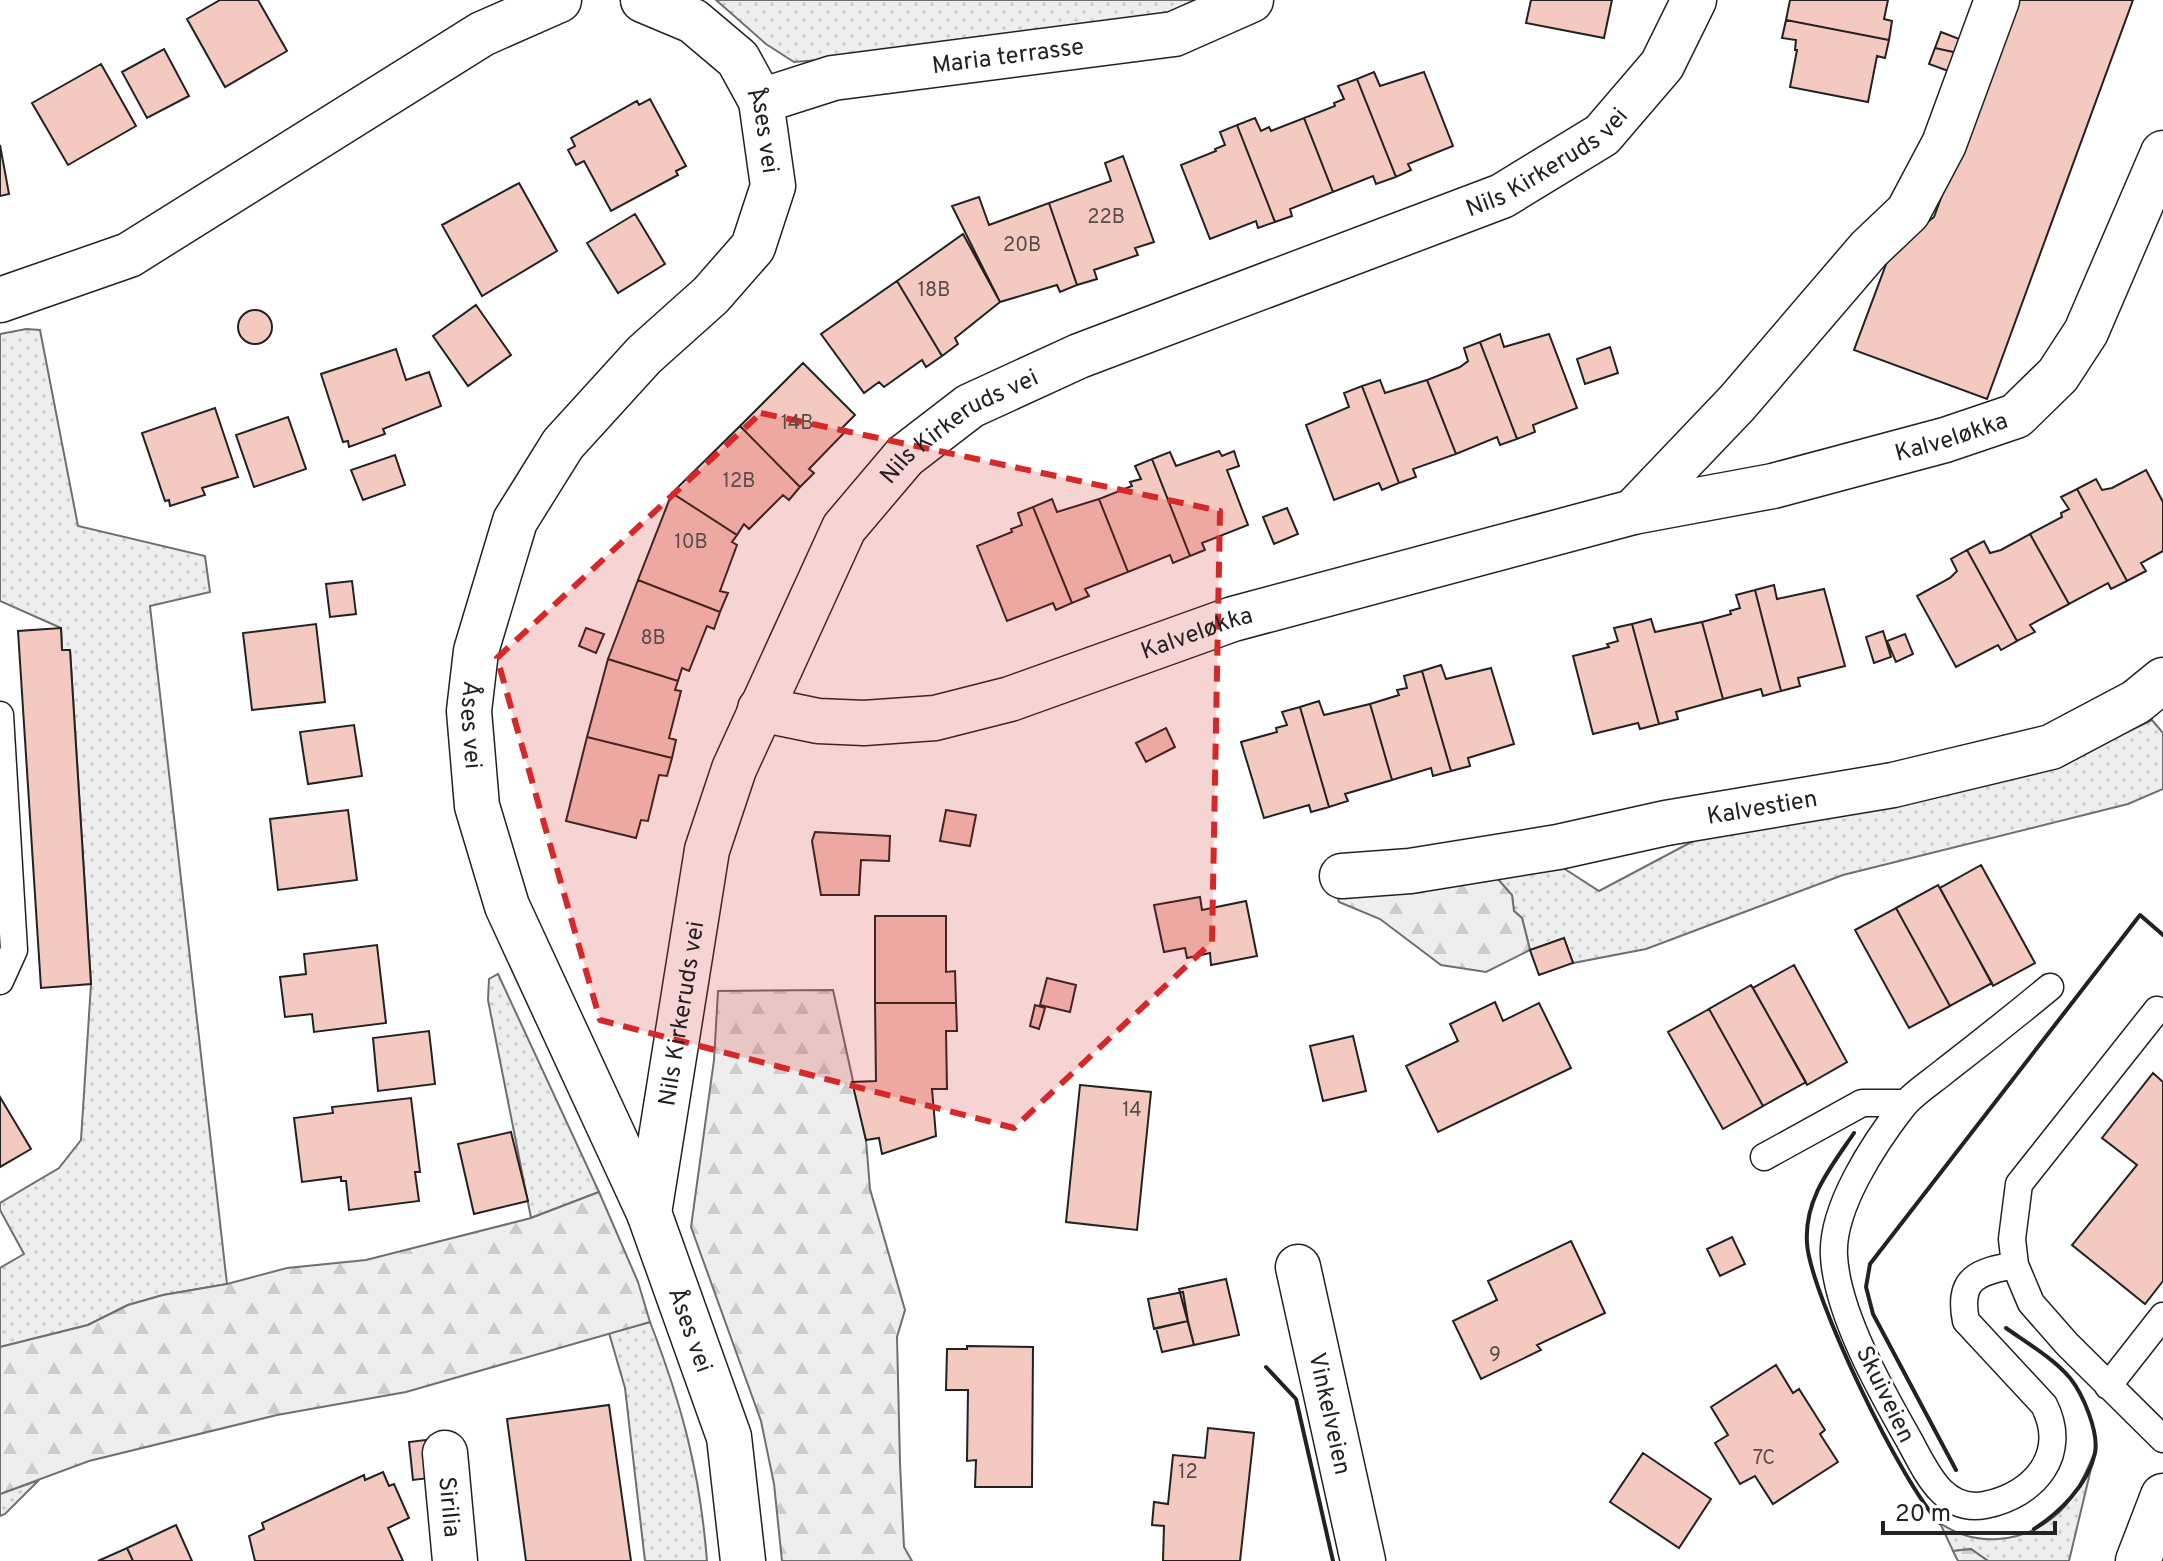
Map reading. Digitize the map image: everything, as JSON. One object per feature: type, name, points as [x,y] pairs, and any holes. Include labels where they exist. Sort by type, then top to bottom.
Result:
[{"type":"street","points":[[0,300],[129,255],[482,34],[559,0]]},
{"type":"street","name":"Åses vei","points":[[643,0],[693,21],[738,59],[761,101],[773,186],[753,247],[711,295],[644,355],[563,444],[515,521],[476,651],[469,711],[477,806],[507,906],[649,1213],[729,1437],[743,1561]]},
{"type":"street","name":"Maria terrasse","points":[[761,101],[833,78],[1174,34],[1251,0]]},
{"type":"street","name":"Nils Kirkeruds vei","points":[[649,1213],[707,850],[734,769],[844,528],[905,456],[970,406],[1079,356],[1502,196],[1602,135],[1662,65],[1694,0]]},
{"type":"street","points":[[1633,512],[1737,403],[1869,249],[1908,212],[1944,144],[1997,0]]},
{"type":"street","name":"Kalveløkka","points":[[760,709],[818,721],[864,723],[935,718],[1010,699],[1233,619],[1633,512],[1773,486],[1945,440],[2016,416],[2058,375],[2086,332],[2163,153]]},
{"type":"street","name":"Kalvestien","points":[[1342,876],[1410,871],[1558,847],[1666,823],[1893,785],[2051,747],[2136,702],[2163,680]]},
{"type":"street","name":"Vinkelveien","points":[[1298,1267],[1363,1561]]},
{"type":"street","name":"Sirilia","points":[[445,1453],[455,1561]]},
{"type":"street","points":[[2138,1561],[2163,1496]]},
{"type":"lane","points":[[0,715],[14,950],[0,981]]},
{"type":"lane","name":"Skuiveien","points":[[2015,1265],[1981,1271],[1970,1281],[1963,1307],[1966,1321],[2044,1405],[2051,1420],[2054,1446],[2050,1460],[2030,1486],[2006,1501],[1977,1506],[1962,1504],[1947,1498],[1929,1478],[1897,1420],[1847,1313],[1834,1258],[1840,1209],[1906,1103],[2050,987]]},
{"type":"lane","points":[[2157,1010],[2019,1184],[2012,1239],[2015,1265],[2031,1303],[2108,1386],[2163,1439]]},
{"type":"lane","points":[[1764,1157],[1862,1103],[1906,1103]]},
{"type":"lane","points":[[2108,1386],[2163,1316]]},
{"type":"highlighted area","points":[[761,413],[1220,511],[1212,942],[1014,1128],[600,1020],[497,658]]},
{"type":"green space","points":[[716,0],[1209,0],[1172,15],[948,50],[794,62],[766,44]]},
{"type":"green space","points":[[40,330],[78,526],[205,556],[210,592],[150,606],[227,1284],[163,1295],[128,1305],[88,1325],[0,1347],[0,1268],[24,1254],[0,1210],[0,1203],[59,1168],[81,1140],[91,984],[70,650],[62,650],[61,628],[0,601],[0,334]]},
{"type":"green space","points":[[2152,720],[2163,733],[2163,789],[2128,804],[1843,875],[1646,949],[1573,963],[1564,938],[1530,950],[1522,918],[1514,911],[1512,896],[1496,877],[1554,862],[1599,891],[1714,830],[2094,748]]},
{"type":"green space","points":[[1496,877],[1512,895],[1514,911],[1522,918],[1530,950],[1486,972],[1441,965],[1380,919],[1339,902],[1334,886]]},
{"type":"green space","points":[[498,974],[599,1192],[531,1218],[488,1000],[489,979]]},
{"type":"green space","points":[[833,990],[866,1140],[870,1189],[905,1310],[897,1337],[900,1463],[904,1547],[912,1561],[782,1561],[774,1484],[761,1421],[691,1227],[714,1060],[718,991]]},
{"type":"green space","points":[[599,1192],[638,1282],[650,1322],[406,1392],[277,1415],[89,1461],[0,1494],[0,1347],[88,1325],[128,1305],[163,1295],[227,1284],[287,1268],[366,1260],[531,1218]]},
{"type":"green space","points":[[650,1322],[688,1439],[700,1498],[707,1561],[645,1561],[625,1388],[609,1333]]},
{"type":"green space","points":[[2095,1452],[2069,1561],[1988,1561],[1971,1549],[1953,1551],[1940,1523],[1954,1531],[1983,1539],[2013,1537],[2028,1532],[2055,1516],[2068,1503]]},
{"type":"green space","points":[[39,1480],[5,1514],[0,1516],[0,1494]]},
{"type":"green space","points":[[1971,1549],[1988,1561],[1958,1561],[1953,1551]]},
{"type":"building","points":[[220,0],[258,0],[287,51],[225,87],[187,19]]},
{"type":"building","points":[[1531,0],[1612,0],[1604,38],[1526,23]]},
{"type":"building","points":[[1790,0],[1888,0],[1884,19],[1892,21],[1889,40],[1786,20]]},
{"type":"building","points":[[2014,0],[2133,0],[1987,399],[1854,350],[1891,251],[1934,217]]},
{"type":"building","points":[[1786,20],[1889,40],[1885,58],[1877,56],[1868,102],[1790,87],[1797,50],[1796,40],[1782,38]]},
{"type":"building","points":[[1941,32],[1962,40],[1958,53],[1935,48]]},
{"type":"building","points":[[1935,48],[1958,53],[1951,72],[1929,64]]},
{"type":"building","points":[[164,49],[189,96],[147,118],[122,72]]},
{"type":"building","points":[[101,64],[136,126],[68,165],[32,103]]},
{"type":"building","points":[[1374,72],[1380,86],[1424,72],[1453,146],[1408,164],[1411,170],[1396,177],[1357,79]]},
{"type":"building","points":[[1357,79],[1396,177],[1376,184],[1373,176],[1333,192],[1304,118],[1335,106],[1334,103],[1344,99],[1338,86]]},
{"type":"building","points":[[650,99],[686,166],[676,171],[678,175],[611,211],[584,161],[576,165],[568,150],[575,146],[571,138],[637,101],[639,105]]},
{"type":"building","points":[[1255,118],[1261,131],[1269,127],[1271,131],[1304,118],[1333,192],[1290,209],[1292,216],[1275,222],[1237,125]]},
{"type":"building","points":[[1237,125],[1275,222],[1258,228],[1256,221],[1210,239],[1181,165],[1225,145],[1220,132]]},
{"type":"building","points":[[0,145],[9,194],[0,196]]},
{"type":"building","points":[[1123,156],[1154,242],[1135,248],[1138,255],[1094,270],[1097,279],[1077,285],[1049,203],[1111,181],[1105,163]]},
{"type":"building","points":[[519,183],[557,251],[482,296],[442,225]]},
{"type":"building","points":[[979,197],[989,225],[1049,203],[1077,285],[1060,292],[1057,285],[1000,302],[952,206]]},
{"type":"building","points":[[635,214],[665,264],[618,293],[587,243]]},
{"type":"building","points":[[963,234],[1000,302],[955,338],[958,344],[942,356],[897,281]]},
{"type":"building","points":[[897,281],[942,356],[926,367],[922,360],[884,387],[879,382],[864,393],[821,334]]},
{"type":"building","points":[[476,305],[511,355],[468,386],[433,336]]},
{"type":"building","points":[[255,310],[267,315],[272,327],[267,339],[255,344],[243,339],[238,327],[243,315]]},
{"type":"building","points":[[1500,334],[1504,347],[1549,334],[1577,408],[1533,425],[1535,432],[1517,439],[1480,342]]},
{"type":"building","points":[[1480,342],[1517,439],[1500,445],[1497,437],[1456,454],[1427,380],[1460,367],[1468,361],[1464,348]]},
{"type":"building","points":[[1610,347],[1618,373],[1585,384],[1577,359]]},
{"type":"building","points":[[396,349],[406,380],[429,372],[441,406],[383,429],[385,434],[349,447],[348,441],[343,442],[321,374]]},
{"type":"building","points":[[803,363],[855,415],[841,429],[844,433],[809,469],[814,473],[800,487],[740,426]]},
{"type":"building","points":[[1380,380],[1385,393],[1427,380],[1456,454],[1413,469],[1416,477],[1399,483],[1362,386]]},
{"type":"building","points":[[1362,386],[1399,483],[1382,490],[1379,483],[1334,500],[1306,425],[1349,407],[1344,393]]},
{"type":"building","points":[[215,408],[238,477],[202,488],[205,495],[170,506],[169,500],[165,501],[142,433]]},
{"type":"building","points":[[288,417],[306,469],[254,487],[236,435]]},
{"type":"building","points":[[740,426],[800,487],[789,500],[783,495],[749,529],[744,524],[737,535],[672,493]]},
{"type":"building","points":[[1219,451],[1222,456],[1234,451],[1239,466],[1227,470],[1248,525],[1202,543],[1205,550],[1190,556],[1152,459],[1170,452],[1176,466]]},
{"type":"building","points":[[395,455],[405,485],[363,500],[351,470]]},
{"type":"building","points":[[1152,459],[1190,556],[1173,563],[1170,555],[1128,572],[1099,499],[1132,486],[1130,482],[1141,479],[1135,466]]},
{"type":"building","points":[[2146,470],[2163,502],[2163,551],[2141,563],[2146,571],[2127,581],[2077,489],[2096,479],[2102,490],[2112,488]]},
{"type":"building","points":[[2077,489],[2127,581],[2111,589],[2108,583],[2069,604],[2030,534],[2062,517],[2061,513],[2069,509],[2061,497]]},
{"type":"building","points":[[672,493],[737,535],[732,542],[737,545],[720,591],[728,593],[720,612],[638,580]]},
{"type":"building","points":[[1052,499],[1057,512],[1099,499],[1128,572],[1085,589],[1089,596],[1072,603],[1033,507]]},
{"type":"building","points":[[1033,507],[1072,603],[1056,610],[1053,603],[1007,621],[977,546],[1012,532],[1011,529],[1022,525],[1018,513]]},
{"type":"building","points":[[1287,508],[1298,534],[1274,544],[1263,517]]},
{"type":"building","points":[[2030,534],[2069,604],[2030,625],[2035,632],[2017,641],[1967,550],[1984,541],[1990,553]]},
{"type":"building","points":[[1967,550],[2017,641],[2001,650],[1998,645],[1956,667],[1917,596],[1950,578],[1957,571],[1951,559]]},
{"type":"building","points":[[638,580],[720,612],[714,629],[707,626],[689,671],[682,668],[678,681],[608,659]]},
{"type":"building","points":[[352,581],[356,614],[330,617],[326,584]]},
{"type":"building","points":[[1774,585],[1777,599],[1824,589],[1845,666],[1798,678],[1800,686],[1781,691],[1755,590]]},
{"type":"building","points":[[1755,590],[1781,691],[1763,696],[1761,689],[1723,699],[1702,622],[1731,614],[1730,611],[1740,608],[1736,595]]},
{"type":"building","points":[[1651,619],[1655,632],[1702,622],[1723,699],[1676,712],[1678,719],[1659,724],[1632,624]]},
{"type":"building","points":[[316,624],[325,702],[252,710],[243,633]]},
{"type":"building","points":[[1632,624],[1659,724],[1640,729],[1638,723],[1593,734],[1573,656],[1609,647],[1607,644],[1618,641],[1614,628]]},
{"type":"building","points":[[61,628],[62,650],[70,650],[91,984],[41,988],[18,631]]},
{"type":"building","points":[[586,628],[604,634],[596,653],[579,646]]},
{"type":"building","points":[[1883,631],[1891,657],[1874,663],[1866,637]]},
{"type":"building","points":[[1905,634],[1913,654],[1896,662],[1887,641]]},
{"type":"building","points":[[608,659],[678,681],[675,690],[681,691],[669,738],[676,740],[672,758],[587,737]]},
{"type":"building","points":[[1441,665],[1446,679],[1491,668],[1514,744],[1468,758],[1470,766],[1451,771],[1422,671]]},
{"type":"building","points":[[1422,671],[1451,771],[1433,776],[1431,768],[1392,780],[1370,704],[1399,695],[1397,690],[1407,688],[1404,676]]},
{"type":"building","points":[[1319,701],[1324,715],[1370,704],[1392,780],[1345,794],[1348,801],[1329,807],[1300,707]]},
{"type":"building","points":[[1300,707],[1329,807],[1311,812],[1309,805],[1264,818],[1241,742],[1277,732],[1276,728],[1287,725],[1282,712]]},
{"type":"building","points":[[354,725],[362,776],[308,784],[300,732]]},
{"type":"building","points":[[1166,728],[1175,747],[1146,762],[1136,743]]},
{"type":"building","points":[[587,737],[672,758],[667,776],[659,775],[648,821],[641,820],[636,838],[566,821]]},
{"type":"building","points":[[348,810],[357,880],[278,890],[270,819]]},
{"type":"building","points":[[946,810],[976,815],[970,846],[940,841]]},
{"type":"building","points":[[815,832],[890,836],[889,861],[861,860],[859,895],[821,895],[812,841]]},
{"type":"building","points":[[1981,865],[2035,963],[1993,986],[1940,888]]},
{"type":"building","points":[[1938,885],[1992,983],[1950,1006],[1896,908]]},
{"type":"building","points":[[1200,897],[1202,910],[1246,901],[1257,956],[1211,965],[1210,953],[1187,958],[1185,948],[1164,952],[1154,905]]},
{"type":"building","points":[[1896,908],[1950,1006],[1909,1028],[1855,930]]},
{"type":"building","points":[[875,916],[946,916],[946,972],[955,971],[956,1003],[875,1003]]},
{"type":"building","points":[[1564,938],[1573,963],[1539,975],[1530,950]]},
{"type":"building","points":[[377,945],[386,1023],[314,1032],[312,1014],[285,1017],[280,977],[306,974],[304,954]]},
{"type":"building","points":[[1794,965],[1847,1062],[1807,1085],[1753,988]]},
{"type":"building","points":[[1047,978],[1076,985],[1070,1012],[1040,1005]]},
{"type":"building","points":[[1751,985],[1806,1082],[1763,1106],[1709,1009]]},
{"type":"building","points":[[1495,1002],[1503,1021],[1539,1003],[1571,1068],[1438,1132],[1406,1066],[1458,1041],[1450,1024]]},
{"type":"building","points":[[875,1003],[956,1003],[957,1031],[946,1031],[947,1089],[932,1089],[936,1136],[882,1154],[879,1138],[866,1140],[852,1082],[876,1081]]},
{"type":"building","points":[[1035,1005],[1045,1008],[1039,1029],[1030,1026]]},
{"type":"building","points":[[1709,1009],[1763,1106],[1723,1129],[1668,1032]]},
{"type":"building","points":[[429,1031],[435,1084],[378,1091],[373,1038]]},
{"type":"building","points":[[1353,1036],[1366,1091],[1323,1101],[1310,1046]]},
{"type":"building","points":[[2153,1073],[2163,1082],[2163,1281],[2145,1304],[2072,1245],[2137,1165],[2102,1138]]},
{"type":"building","points":[[1080,1085],[1151,1092],[1137,1230],[1066,1222]]},
{"type":"building","points":[[0,1097],[31,1149],[0,1167]]},
{"type":"building","points":[[411,1098],[420,1172],[415,1172],[419,1201],[349,1210],[346,1181],[341,1181],[341,1177],[302,1182],[294,1118],[333,1113],[332,1107]]},
{"type":"building","points":[[511,1132],[528,1201],[474,1214],[458,1144]]},
{"type":"building","points":[[1732,1237],[1745,1264],[1720,1276],[1707,1249]]},
{"type":"building","points":[[1571,1241],[1605,1313],[1537,1345],[1541,1350],[1481,1379],[1453,1321],[1497,1300],[1488,1281]]},
{"type":"building","points":[[1226,1279],[1239,1335],[1194,1345],[1179,1289]]},
{"type":"building","points":[[1183,1292],[1188,1321],[1154,1329],[1148,1299]]},
{"type":"building","points":[[1188,1321],[1194,1345],[1162,1352],[1156,1328]]},
{"type":"building","points":[[967,1346],[1033,1347],[1032,1487],[975,1487],[976,1460],[967,1461],[968,1390],[946,1390],[947,1349],[967,1349]]},
{"type":"building","points":[[1776,1365],[1793,1393],[1799,1389],[1825,1430],[1820,1434],[1838,1462],[1773,1504],[1755,1476],[1740,1484],[1715,1443],[1728,1435],[1711,1407]]},
{"type":"building","points":[[609,1405],[631,1561],[526,1561],[507,1419]]},
{"type":"building","points":[[1208,1428],[1254,1433],[1240,1561],[1163,1561],[1164,1526],[1152,1525],[1154,1502],[1168,1504],[1173,1455],[1205,1458]]},
{"type":"building","points":[[433,1439],[438,1477],[413,1480],[409,1442]]},
{"type":"building","points":[[1643,1453],[1711,1499],[1679,1548],[1610,1502]]},
{"type":"building","points":[[383,1472],[389,1486],[394,1484],[409,1518],[388,1528],[403,1561],[255,1561],[249,1536],[264,1529],[262,1523],[364,1475],[365,1480]]},
{"type":"building","points":[[176,1525],[192,1561],[133,1561],[127,1548]]},
{"type":"building","points":[[127,1548],[133,1561],[98,1561]]},
{"type":"wall","points":[[1956,1470],[1873,1314],[1866,1287],[1870,1264],[2140,915],[2163,935]]},
{"type":"wall","points":[[1854,1133],[1814,1198],[1807,1227],[1812,1268],[1841,1345],[1882,1432],[1924,1503],[1940,1523]]},
{"type":"wall","points":[[2006,1328],[2048,1357],[2070,1378],[2085,1403],[2095,1435],[2095,1453],[2079,1487],[2053,1515],[2034,1529]]},
{"type":"wall","points":[[1266,1367],[1296,1399],[1333,1561]]}]
